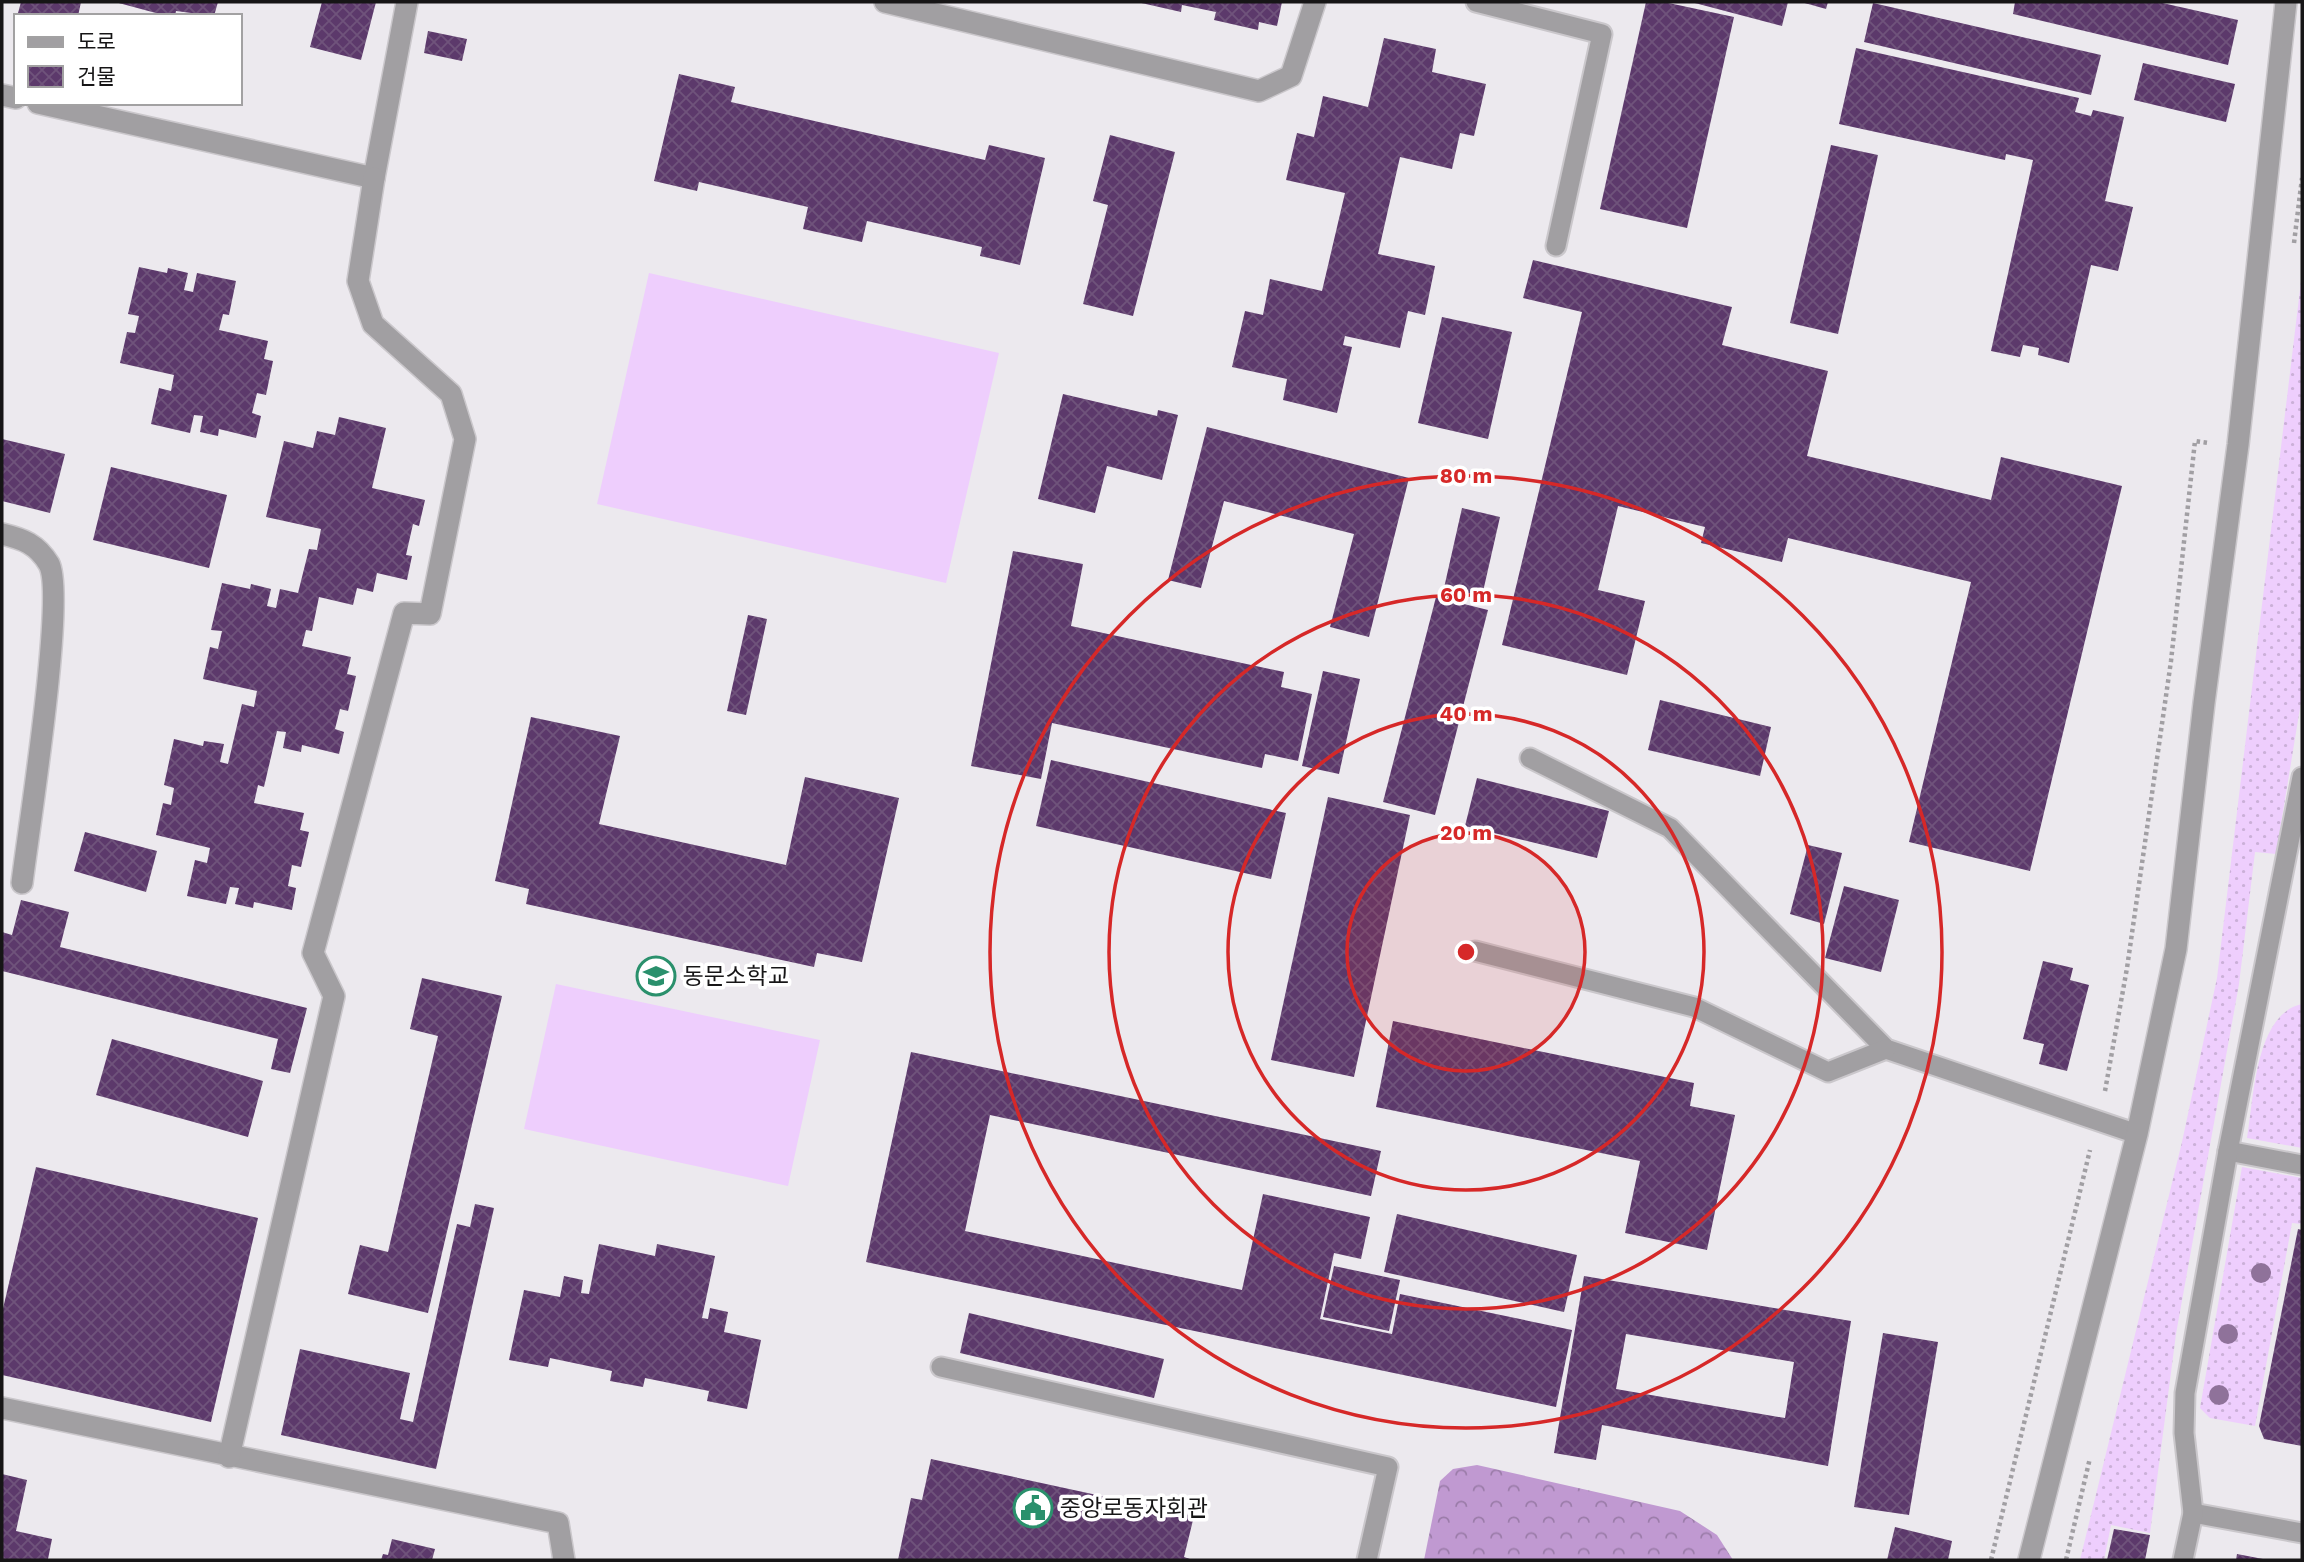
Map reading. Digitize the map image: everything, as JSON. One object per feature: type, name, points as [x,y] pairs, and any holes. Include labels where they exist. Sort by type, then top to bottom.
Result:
[{"type":"street","points":[[229,1457],[334,996],[313,953],[404,613],[430,614],[465,439],[451,394],[373,324],[358,281],[407,2]]},
{"type":"street","points":[[885,2],[1259,91],[1291,76],[1315,2]]},
{"type":"street","points":[[2029,1560],[2137,1134],[2176,949],[2204,703],[2238,445],[2286,2]]},
{"type":"street","points":[[47,105],[374,178]]},
{"type":"street","points":[[2,534],[30,542],[50,566],[55,613],[22,883]]},
{"type":"street","points":[[2,1408],[558,1523],[565,1560]]},
{"type":"lane","points":[[1476,2],[1602,34],[1556,246]]},
{"type":"lane","points":[[1530,758],[1670,828],[1886,1049],[2137,1134]]},
{"type":"lane","points":[[2183,1560],[2193,1514],[2184,1433],[2185,1393],[2228,1152],[2302,777]]},
{"type":"lane","points":[[1475,951],[1693,1007],[1828,1072],[1886,1049]]},
{"type":"lane","points":[[2228,1152],[2302,1165]]},
{"type":"lane","points":[[941,1367],[1388,1466],[1367,1560]]},
{"type":"lane","points":[[2193,1514],[2302,1533]]},
{"type":"path","points":[[1991,1560],[2108,1078],[2127,968],[2171,661],[2195,441],[2238,445]]},
{"type":"shaded area","points":[[649,273],[999,353],[946,583],[597,504]]},
{"type":"shaded area","points":[[2302,273],[2302,696],[2276,854],[2255,852],[2239,984],[2176,1334],[2150,1533],[2111,1525],[2104,1560],[2080,1560],[2182,1142],[2217,978]]},
{"type":"shaded area","points":[[556,984],[820,1040],[788,1186],[524,1129]]},
{"type":"shaded area","points":[[2302,1004],[2302,1148],[2247,1138],[2255,1081],[2266,1040],[2286,1011]]},
{"type":"shaded area","points":[[2242,1167],[2302,1178],[2302,1224],[2292,1223],[2255,1426],[2210,1418],[2200,1408]]},
{"type":"green space","points":[[1477,1465],[1680,1511],[1717,1535],[1733,1560],[1424,1560],[1440,1481],[1453,1469]]},
{"type":"building","points":[[21,2],[81,2],[78,14],[18,13]]},
{"type":"building","points":[[115,2],[218,2],[215,14],[176,11],[175,14],[160,14]]},
{"type":"building","points":[[322,2],[376,2],[361,60],[310,47]]},
{"type":"building","points":[[1137,2],[1282,2],[1277,26],[1259,22],[1258,30],[1214,20],[1216,12],[1182,5],[1181,12]]},
{"type":"building","points":[[1646,2],[1664,2],[1734,17],[1687,228],[1600,209]]},
{"type":"building","points":[[1691,2],[1788,2],[1782,26]]},
{"type":"building","points":[[1801,2],[1828,2],[1826,9]]},
{"type":"building","points":[[2015,2],[2158,2],[2238,20],[2228,65],[2013,14]]},
{"type":"building","points":[[1873,3],[2101,55],[2091,95],[1864,42]]},
{"type":"building","points":[[428,31],[467,39],[462,61],[424,53]]},
{"type":"building","points":[[1384,38],[1436,49],[1432,72],[1486,84],[1474,136],[1460,133],[1452,169],[1400,157],[1378,254],[1435,266],[1425,315],[1408,311],[1400,348],[1345,336],[1343,345],[1352,347],[1337,413],[1283,400],[1287,379],[1232,367],[1245,311],[1263,315],[1270,279],[1322,291],[1345,193],[1286,180],[1297,133],[1314,137],[1323,96],[1368,107]]},
{"type":"building","points":[[1856,48],[2079,98],[2075,112],[2091,116],[2093,110],[2124,117],[2105,201],[2133,207],[2118,271],[2091,265],[2069,363],[2038,355],[2039,348],[2023,345],[2020,357],[1991,351],[2033,160],[2006,154],[2005,160],[1839,124]]},
{"type":"building","points":[[2143,63],[2235,84],[2226,122],[2134,100]]},
{"type":"building","points":[[679,74],[735,87],[731,102],[985,160],[989,145],[1045,158],[1020,265],[980,256],[982,247],[867,221],[862,242],[803,229],[808,207],[699,182],[697,191],[654,181]]},
{"type":"building","points":[[1110,135],[1175,152],[1133,316],[1083,304],[1108,205],[1093,201]]},
{"type":"building","points":[[1831,145],[1878,155],[1838,334],[1790,323]]},
{"type":"building","points":[[1533,260],[1732,307],[1722,345],[1828,371],[1807,456],[1991,500],[2001,457],[2122,486],[2030,871],[1909,842],[1971,582],[1788,538],[1782,562],[1701,543],[1705,527],[1618,506],[1598,590],[1645,601],[1627,675],[1502,645],[1582,312],[1523,298]]},
{"type":"building","points":[[139,267],[167,273],[168,268],[188,273],[184,290],[193,292],[197,273],[236,281],[229,315],[223,314],[219,330],[268,341],[264,359],[273,361],[266,395],[257,393],[252,413],[261,416],[256,438],[219,429],[218,436],[200,432],[203,416],[194,415],[190,433],[151,424],[159,388],[171,391],[174,375],[120,363],[127,332],[135,333],[139,316],[128,314]]},
{"type":"building","points":[[1442,317],[1512,332],[1488,439],[1418,423]]},
{"type":"building","points":[[1063,394],[1157,416],[1158,410],[1178,415],[1162,480],[1107,466],[1095,513],[1038,499]]},
{"type":"building","points":[[339,417],[386,428],[372,488],[425,500],[419,526],[413,524],[406,555],[412,556],[407,580],[377,573],[373,592],[357,588],[353,605],[319,597],[312,631],[306,630],[302,646],[351,657],[347,674],[356,676],[348,711],[340,709],[335,729],[344,732],[339,754],[302,745],[301,752],[283,748],[286,732],[277,731],[264,787],[258,785],[254,803],[304,813],[300,830],[309,832],[301,867],[292,865],[288,886],[296,888],[292,910],[254,902],[253,908],[235,904],[239,888],[230,887],[226,904],[187,896],[195,860],[207,863],[210,848],[156,835],[163,803],[171,805],[174,788],[164,785],[174,739],[203,746],[204,741],[224,744],[220,762],[228,764],[242,704],[254,707],[257,691],[203,679],[210,647],[218,649],[222,631],[211,630],[222,583],[250,589],[251,584],[271,589],[267,606],[276,608],[280,589],[298,593],[309,549],[317,550],[321,529],[266,517],[284,441],[313,448],[317,431],[335,435]]},
{"type":"building","points":[[1207,427],[1409,478],[1369,637],[1330,627],[1354,534],[1224,501],[1201,588],[1168,580]]},
{"type":"building","points":[[2,439],[65,454],[50,513],[2,501]]},
{"type":"building","points":[[111,467],[227,495],[209,568],[93,540]]},
{"type":"building","points":[[1462,508],[1500,517],[1482,596],[1444,588]]},
{"type":"building","points":[[1013,551],[1083,564],[1071,626],[1284,672],[1281,687],[1312,694],[1298,761],[1265,754],[1262,768],[1052,723],[1041,779],[971,766]]},
{"type":"building","points":[[1436,597],[1488,610],[1435,815],[1383,802]]},
{"type":"building","points":[[748,615],[767,619],[746,715],[727,711]]},
{"type":"building","points":[[1323,671],[1360,679],[1339,774],[1302,766]]},
{"type":"building","points":[[1660,700],[1771,727],[1760,776],[1648,750]]},
{"type":"building","points":[[531,717],[620,736],[599,824],[786,865],[805,777],[899,798],[862,962],[817,953],[814,967],[526,904],[529,889],[495,881]]},
{"type":"building","points":[[1051,760],[1286,813],[1271,879],[1036,826]]},
{"type":"building","points":[[1477,778],[1609,811],[1597,858],[1465,826]]},
{"type":"building","points":[[1328,797],[1410,815],[1354,1077],[1271,1060]]},
{"type":"building","points":[[85,832],[157,851],[146,892],[74,871]]},
{"type":"building","points":[[1808,845],[1842,853],[1824,924],[1790,914]]},
{"type":"building","points":[[1844,886],[1899,900],[1881,972],[1825,958]]},
{"type":"building","points":[[21,900],[69,912],[60,947],[307,1008],[290,1073],[271,1069],[278,1039],[2,971],[2,932],[12,935]]},
{"type":"building","points":[[2043,961],[2073,968],[2070,980],[2089,985],[2067,1071],[2039,1064],[2044,1044],[2023,1039]]},
{"type":"building","points":[[422,978],[502,996],[428,1313],[348,1294],[360,1245],[388,1252],[438,1036],[410,1029]]},
{"type":"building","points":[[1393,1021],[1694,1083],[1690,1106],[1735,1115],[1707,1250],[1625,1233],[1640,1161],[1376,1107]]},
{"type":"building","points":[[112,1039],[263,1081],[248,1137],[96,1095]]},
{"type":"building","points":[[911,1052],[1381,1151],[1371,1196],[990,1115],[965,1231],[1242,1290],[1263,1194],[1370,1217],[1361,1259],[1334,1253],[1320,1319],[1392,1334],[1400,1294],[1572,1330],[1556,1407],[866,1262]]},
{"type":"building","points":[[36,1167],[258,1218],[211,1422],[2,1375],[2,1313]]},
{"type":"building","points":[[475,1204],[494,1208],[436,1469],[281,1435],[300,1349],[410,1373],[400,1419],[413,1422],[457,1224],[470,1227]]},
{"type":"building","points":[[1397,1214],[1577,1255],[1564,1312],[1384,1272]]},
{"type":"building","points":[[2298,1229],[2302,1230],[2302,1446],[2264,1439],[2259,1426]]},
{"type":"building","points":[[599,1244],[655,1256],[657,1244],[715,1256],[702,1318],[708,1319],[710,1308],[728,1312],[724,1332],[761,1340],[747,1409],[707,1401],[709,1391],[645,1378],[643,1387],[610,1381],[612,1371],[550,1358],[548,1367],[509,1360],[524,1290],[560,1297],[564,1276],[583,1280],[581,1293],[589,1294]]},
{"type":"building","points":[[1334,1266],[1400,1280],[1389,1331],[1323,1317]]},
{"type":"building","points":[[1584,1276],[1851,1321],[1828,1466],[1602,1425],[1596,1460],[1554,1453]],"holes":[[[1626,1334],[1794,1362],[1785,1418],[1616,1389]]]},
{"type":"building","points":[[969,1313],[1164,1359],[1154,1398],[960,1353]]},
{"type":"building","points":[[1883,1333],[1938,1342],[1909,1515],[1854,1507]]},
{"type":"building","name":"중앙로동자회관","points":[[931,1459],[1194,1516],[1184,1557],[1193,1560],[898,1560],[911,1498],[922,1500]]},
{"type":"building","points":[[2,1474],[27,1480],[16,1531],[52,1539],[48,1559],[2,1560]]},
{"type":"building","points":[[1895,1527],[1952,1541],[1948,1560],[1887,1560]]},
{"type":"building","points":[[2114,1529],[2150,1535],[2145,1560],[2107,1560]]},
{"type":"building","points":[[392,1539],[435,1549],[432,1560],[381,1560],[383,1554],[388,1555]]},
{"type":"building","points":[[2237,1554],[2263,1559],[2263,1560],[2236,1560]]},
{"type":"place","name":"동문소학교","points":[[656,976]]},
{"type":"place","name":"중앙로동자회관","points":[[1033,1508]]}]
